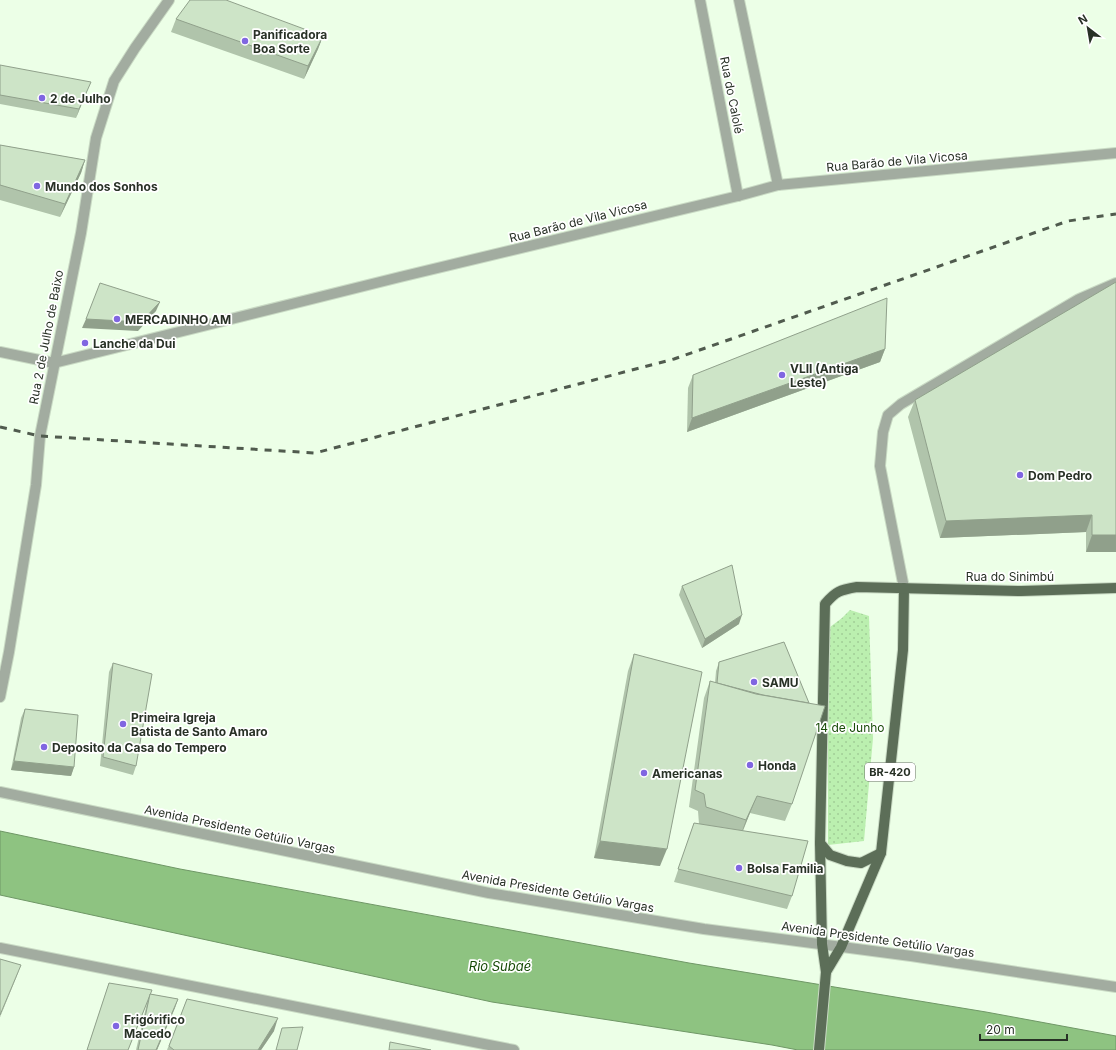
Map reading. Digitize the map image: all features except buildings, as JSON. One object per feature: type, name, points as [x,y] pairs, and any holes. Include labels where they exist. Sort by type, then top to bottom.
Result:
[{"type":"main road","name":"BR-420","points":[[819,1050],[826,977],[822,944],[820,843],[825,604],[833,594],[857,587],[904,588],[903,650],[881,853],[841,947],[826,977]]},
{"type":"main road","name":"Rua do Sinimbú","points":[[904,588],[1021,591],[1116,588]]},
{"type":"main road","points":[[820,843],[830,855],[846,861],[861,863],[881,853]]},
{"type":"street","name":"Rua 2 de Julho de Baixo","points":[[0,697],[9,652],[36,484],[40,436],[81,233],[96,138],[114,81],[169,0]]},
{"type":"street","name":"Rua do Calolé","points":[[700,0],[738,196]]},
{"type":"street","points":[[739,0],[778,185]]},
{"type":"street","name":"Rua Barão de Vila Vicosa","points":[[54,363],[778,185],[1116,153]]},
{"type":"street","points":[[904,588],[880,466],[883,432],[888,415],[901,404],[1079,299],[1116,283]]},
{"type":"street","points":[[0,352],[54,363]]},
{"type":"street","name":"Avenida Presidente Getúlio Vargas","points":[[0,792],[489,893],[704,929],[911,956],[1116,987]]},
{"type":"street","points":[[0,948],[500,1049],[514,1050]]},
{"type":"green space","name":"14 de Junho","points":[[850,610],[869,616],[873,738],[864,841],[828,845],[828,697],[830,627]]},
{"type":"water","name":"Rio Subaé","points":[[0,831],[180,869],[689,963],[986,1012],[1116,1036],[1116,1050],[798,1050],[492,1002],[0,895]]},
{"type":"railway","points":[[0,427],[40,436],[315,453],[674,359],[1068,221],[1116,214]]},
{"type":"place","name":"Panificadora Boa Sorte","points":[[245,41]]},
{"type":"place","name":"2 de Julho","points":[[42,98]]},
{"type":"place","name":"Mundo dos Sonhos","points":[[37,186]]},
{"type":"place","name":"MERCADINHO AM","points":[[117,319]]},
{"type":"place","name":"Lanche da Dui","points":[[85,343]]},
{"type":"place","name":"VLII (Antiga Leste)","points":[[782,375]]},
{"type":"place","name":"Dom Pedro","points":[[1020,475]]},
{"type":"place","name":"SAMU","points":[[754,682]]},
{"type":"place","name":"Primeira Igreja Batista de Santo Amaro","points":[[123,724]]},
{"type":"place","name":"Deposito da Casa do Tempero","points":[[44,747]]},
{"type":"place","name":"Honda","points":[[750,765]]},
{"type":"place","name":"Americanas","points":[[644,773]]},
{"type":"place","name":"Bolsa Familia","points":[[739,868]]},
{"type":"place","name":"Frigórifico Macedo","points":[[116,1026]]}]
